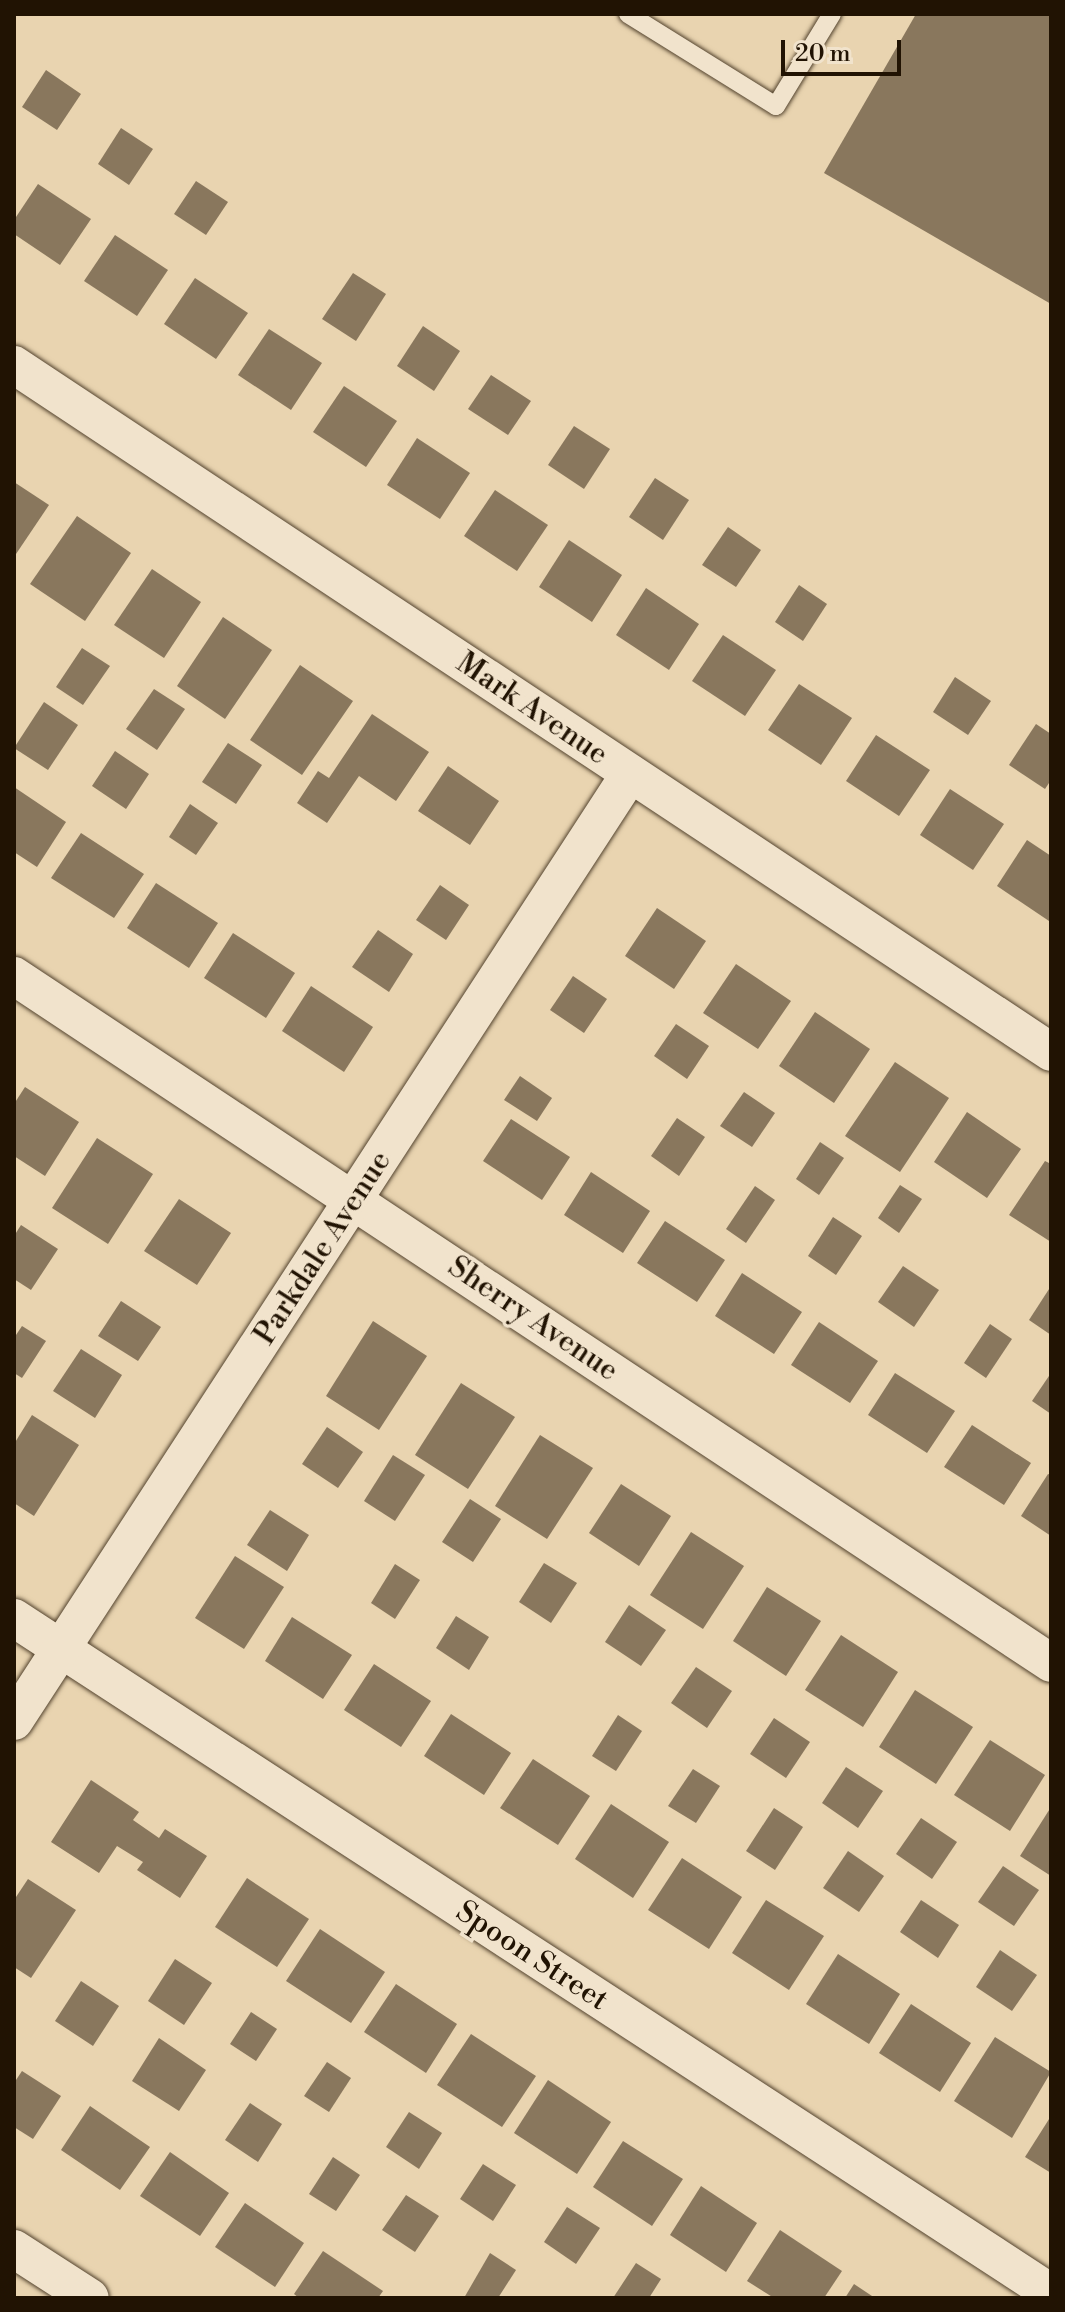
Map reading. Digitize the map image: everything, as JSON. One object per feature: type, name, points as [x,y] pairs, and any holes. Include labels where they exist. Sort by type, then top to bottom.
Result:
[{"type":"street","name":"Mark Avenue","points":[[14,365],[1051,1052]]},
{"type":"street","name":"Parkdale Avenue","points":[[14,1721],[630,774]]},
{"type":"street","name":"Sherry Avenue","points":[[14,976],[1051,1663]]},
{"type":"street","name":"Spoon Street","points":[[14,1618],[1051,2293]]},
{"type":"street","points":[[14,2249],[90,2298]]},
{"type":"lane","points":[[628,14],[776,106],[832,14]]},
{"type":"building","points":[[916,14],[1051,14],[1051,304],[824,173]]},
{"type":"building","points":[[46,70],[81,94],[57,130],[22,107]]},
{"type":"building","points":[[121,128],[153,149],[129,185],[98,164]]},
{"type":"building","points":[[196,181],[228,202],[206,235],[174,214]]},
{"type":"building","points":[[38,184],[91,219],[60,265],[14,234],[14,220]]},
{"type":"building","points":[[115,235],[168,270],[137,316],[84,281]]},
{"type":"building","points":[[353,273],[386,294],[356,341],[322,319]]},
{"type":"building","points":[[195,278],[248,313],[216,359],[164,324]]},
{"type":"building","points":[[423,326],[460,351],[434,391],[397,366]]},
{"type":"building","points":[[269,329],[322,363],[291,410],[238,375]]},
{"type":"building","points":[[491,375],[531,401],[508,435],[468,409]]},
{"type":"building","points":[[344,386],[397,421],[366,467],[313,432]]},
{"type":"building","points":[[574,426],[610,449],[584,489],[548,465]]},
{"type":"building","points":[[417,438],[470,473],[440,519],[387,485]]},
{"type":"building","points":[[655,478],[689,500],[663,540],[629,517]]},
{"type":"building","points":[[14,482],[49,505],[14,557]]},
{"type":"building","points":[[495,490],[548,525],[517,571],[464,536]]},
{"type":"building","points":[[77,516],[131,553],[85,621],[30,584]]},
{"type":"building","points":[[728,527],[761,550],[736,587],[702,565]]},
{"type":"building","points":[[569,540],[622,575],[592,622],[539,587]]},
{"type":"building","points":[[152,569],[201,602],[164,658],[114,625]]},
{"type":"building","points":[[799,585],[827,604],[803,641],[775,622]]},
{"type":"building","points":[[646,588],[699,624],[669,670],[616,635]]},
{"type":"building","points":[[223,617],[272,650],[225,719],[177,686]]},
{"type":"building","points":[[723,635],[776,670],[745,716],[692,681]]},
{"type":"building","points":[[82,648],[110,666],[83,705],[56,687]]},
{"type":"building","points":[[300,665],[353,701],[302,775],[250,740]]},
{"type":"building","points":[[955,677],[991,701],[968,735],[933,712]]},
{"type":"building","points":[[799,684],[852,718],[821,765],[768,730]]},
{"type":"building","points":[[154,689],[185,709],[157,750],[126,729]]},
{"type":"building","points":[[44,702],[78,725],[48,770],[14,748]]},
{"type":"building","points":[[372,714],[429,752],[396,801],[359,776],[327,823],[297,803],[318,771],[329,778]]},
{"type":"building","points":[[1036,724],[1051,734],[1051,780],[1045,789],[1009,765]]},
{"type":"building","points":[[876,735],[930,770],[899,816],[846,781]]},
{"type":"building","points":[[228,743],[262,765],[236,804],[202,782]]},
{"type":"building","points":[[115,751],[149,774],[126,809],[92,786]]},
{"type":"building","points":[[448,766],[499,801],[470,845],[418,811]]},
{"type":"building","points":[[14,787],[66,822],[37,867],[14,852]]},
{"type":"building","points":[[950,789],[1004,824],[973,870],[920,835]]},
{"type":"building","points":[[190,804],[218,823],[196,855],[169,837]]},
{"type":"building","points":[[81,833],[144,874],[114,918],[51,878]]},
{"type":"building","points":[[1027,840],[1051,856],[1049,921],[997,886]]},
{"type":"building","points":[[156,883],[218,923],[189,968],[127,928]]},
{"type":"building","points":[[440,885],[469,905],[446,940],[416,920]]},
{"type":"building","points":[[657,908],[706,941],[674,989],[625,956]]},
{"type":"building","points":[[378,930],[413,954],[389,992],[352,967]]},
{"type":"building","points":[[233,933],[295,973],[266,1018],[204,978]]},
{"type":"building","points":[[736,964],[791,1001],[758,1049],[703,1013]]},
{"type":"building","points":[[573,976],[607,999],[584,1033],[550,1010]]},
{"type":"building","points":[[311,986],[373,1027],[344,1072],[282,1031]]},
{"type":"building","points":[[815,1012],[870,1049],[834,1103],[779,1066]]},
{"type":"building","points":[[676,1024],[709,1046],[687,1079],[654,1056]]},
{"type":"building","points":[[895,1062],[949,1098],[900,1172],[845,1136]]},
{"type":"building","points":[[520,1076],[552,1098],[537,1121],[504,1100]]},
{"type":"building","points":[[25,1087],[79,1122],[45,1176],[14,1156],[14,1104]]},
{"type":"building","points":[[744,1092],[775,1113],[752,1147],[720,1126]]},
{"type":"building","points":[[967,1112],[1021,1149],[987,1198],[934,1162]]},
{"type":"building","points":[[677,1118],[705,1137],[679,1176],[651,1156]]},
{"type":"building","points":[[511,1119],[570,1157],[542,1200],[483,1161]]},
{"type":"building","points":[[97,1138],[153,1174],[108,1244],[52,1208]]},
{"type":"building","points":[[820,1142],[844,1158],[819,1195],[796,1179]]},
{"type":"building","points":[[1045,1161],[1051,1164],[1051,1242],[1009,1215]]},
{"type":"building","points":[[591,1172],[650,1211],[623,1253],[564,1215]]},
{"type":"building","points":[[900,1185],[922,1199],[899,1233],[878,1218]]},
{"type":"building","points":[[755,1186],[775,1200],[746,1243],[726,1229]]},
{"type":"building","points":[[179,1199],[231,1233],[197,1285],[144,1251]]},
{"type":"building","points":[[833,1217],[862,1236],[836,1275],[808,1256]]},
{"type":"building","points":[[665,1221],[725,1260],[697,1302],[637,1263]]},
{"type":"building","points":[[21,1225],[58,1249],[31,1290],[14,1279],[14,1236]]},
{"type":"building","points":[[903,1266],[939,1290],[914,1327],[878,1302]]},
{"type":"building","points":[[742,1273],[802,1312],[774,1354],[715,1316]]},
{"type":"building","points":[[1051,1286],[1051,1335],[1029,1320]]},
{"type":"building","points":[[121,1301],[161,1327],[138,1361],[98,1336]]},
{"type":"building","points":[[373,1321],[427,1356],[379,1430],[326,1396]]},
{"type":"building","points":[[819,1322],[878,1361],[850,1403],[791,1365]]},
{"type":"building","points":[[990,1324],[1012,1339],[986,1378],[964,1363]]},
{"type":"building","points":[[22,1326],[46,1341],[22,1378],[14,1373],[14,1338]]},
{"type":"building","points":[[81,1349],[122,1375],[95,1418],[53,1391]]},
{"type":"building","points":[[895,1373],[955,1411],[927,1453],[868,1415]]},
{"type":"building","points":[[1051,1373],[1051,1414],[1032,1401]]},
{"type":"building","points":[[461,1383],[515,1417],[468,1489],[415,1455]]},
{"type":"building","points":[[32,1415],[79,1445],[34,1516],[14,1503],[14,1444]]},
{"type":"building","points":[[972,1425],[1031,1463],[1004,1505],[944,1467]]},
{"type":"building","points":[[327,1427],[363,1452],[338,1488],[302,1464]]},
{"type":"building","points":[[540,1435],[593,1468],[547,1539],[495,1506]]},
{"type":"building","points":[[393,1455],[425,1475],[395,1521],[364,1501]]},
{"type":"building","points":[[1048,1474],[1051,1475],[1051,1536],[1021,1516]]},
{"type":"building","points":[[621,1484],[671,1516],[639,1566],[589,1533]]},
{"type":"building","points":[[470,1499],[501,1519],[473,1562],[442,1542]]},
{"type":"building","points":[[270,1510],[309,1535],[287,1571],[247,1545]]},
{"type":"building","points":[[691,1532],[744,1566],[703,1629],[650,1595]]},
{"type":"building","points":[[235,1556],[284,1587],[244,1649],[195,1618]]},
{"type":"building","points":[[544,1563],[577,1583],[551,1623],[519,1602]]},
{"type":"building","points":[[395,1564],[420,1580],[395,1619],[371,1603]]},
{"type":"building","points":[[767,1587],[821,1621],[786,1676],[733,1641]]},
{"type":"building","points":[[629,1605],[666,1630],[641,1666],[605,1642]]},
{"type":"building","points":[[456,1616],[489,1637],[469,1670],[436,1648]]},
{"type":"building","points":[[292,1617],[352,1655],[323,1699],[265,1661]]},
{"type":"building","points":[[841,1635],[898,1672],[863,1727],[805,1690]]},
{"type":"building","points":[[374,1664],[431,1701],[401,1747],[344,1710]]},
{"type":"building","points":[[696,1667],[732,1691],[707,1728],[671,1703]]},
{"type":"building","points":[[915,1690],[973,1727],[936,1784],[879,1747]]},
{"type":"building","points":[[451,1714],[511,1753],[484,1795],[424,1756]]},
{"type":"building","points":[[618,1715],[642,1731],[616,1771],[592,1756]]},
{"type":"building","points":[[774,1718],[810,1742],[786,1778],[750,1754]]},
{"type":"building","points":[[990,1740],[1045,1775],[1010,1831],[954,1795]]},
{"type":"building","points":[[533,1759],[590,1796],[558,1845],[500,1808]]},
{"type":"building","points":[[846,1767],[883,1791],[858,1828],[822,1803]]},
{"type":"building","points":[[693,1769],[720,1786],[696,1823],[668,1806]]},
{"type":"building","points":[[91,1780],[139,1812],[133,1820],[159,1838],[165,1829],[207,1856],[180,1898],[137,1870],[143,1862],[117,1846],[99,1873],[51,1842]]},
{"type":"building","points":[[611,1804],[669,1842],[633,1898],[575,1859]]},
{"type":"building","points":[[1051,1807],[1051,1876],[1020,1856]]},
{"type":"building","points":[[774,1808],[803,1827],[775,1870],[746,1851]]},
{"type":"building","points":[[921,1818],[957,1842],[932,1879],[896,1854]]},
{"type":"building","points":[[848,1851],[884,1876],[859,1912],[823,1888]]},
{"type":"building","points":[[682,1858],[742,1897],[709,1949],[648,1910]]},
{"type":"building","points":[[1003,1866],[1039,1890],[1014,1926],[978,1902]]},
{"type":"building","points":[[247,1878],[309,1919],[277,1967],[215,1927]]},
{"type":"building","points":[[28,1879],[76,1910],[31,1978],[14,1967],[14,1900]]},
{"type":"building","points":[[766,1900],[824,1936],[789,1990],[732,1953]]},
{"type":"building","points":[[921,1900],[959,1925],[938,1958],[900,1932]]},
{"type":"building","points":[[320,1929],[385,1972],[351,2023],[286,1981]]},
{"type":"building","points":[[1000,1950],[1037,1975],[1012,2011],[976,1987]]},
{"type":"building","points":[[838,1954],[900,1994],[869,2044],[806,2004]]},
{"type":"building","points":[[175,1959],[212,1983],[184,2025],[148,2001]]},
{"type":"building","points":[[81,1981],[119,2006],[93,2046],[55,2021]]},
{"type":"building","points":[[396,1984],[457,2024],[426,2073],[364,2032]]},
{"type":"building","points":[[911,2004],[971,2043],[940,2092],[879,2053]]},
{"type":"building","points":[[251,2012],[277,2029],[256,2061],[230,2044]]},
{"type":"building","points":[[471,2034],[536,2076],[502,2127],[437,2085]]},
{"type":"building","points":[[995,2037],[1051,2072],[1012,2138],[954,2101]]},
{"type":"building","points":[[159,2038],[206,2070],[179,2111],[132,2081]]},
{"type":"building","points":[[327,2062],[351,2078],[329,2112],[304,2096]]},
{"type":"building","points":[[22,2071],[61,2096],[33,2139],[14,2127],[14,2083]]},
{"type":"building","points":[[548,2080],[611,2122],[577,2174],[514,2133]]},
{"type":"building","points":[[250,2103],[282,2124],[258,2162],[225,2140]]},
{"type":"building","points":[[90,2106],[150,2147],[120,2190],[61,2150]]},
{"type":"building","points":[[409,2112],[442,2133],[419,2169],[386,2147]]},
{"type":"building","points":[[1051,2116],[1051,2173],[1025,2157]]},
{"type":"building","points":[[623,2141],[683,2179],[652,2226],[593,2187]]},
{"type":"building","points":[[170,2152],[229,2193],[200,2236],[140,2196]]},
{"type":"building","points":[[333,2157],[360,2175],[336,2211],[309,2194]]},
{"type":"building","points":[[483,2164],[516,2185],[493,2221],[460,2199]]},
{"type":"building","points":[[701,2186],[757,2223],[726,2272],[670,2235]]},
{"type":"building","points":[[406,2195],[439,2216],[415,2252],[382,2230]]},
{"type":"building","points":[[245,2203],[304,2243],[275,2287],[215,2247]]},
{"type":"building","points":[[567,2207],[600,2228],[576,2264],[544,2242]]},
{"type":"building","points":[[780,2230],[842,2271],[824,2298],[774,2298],[747,2281]]},
{"type":"building","points":[[323,2251],[383,2291],[378,2298],[299,2298],[294,2294]]},
{"type":"building","points":[[490,2253],[516,2270],[498,2298],[464,2298]]},
{"type":"building","points":[[636,2263],[661,2279],[649,2298],[613,2298]]},
{"type":"building","points":[[854,2284],[875,2298],[845,2298]]}]
